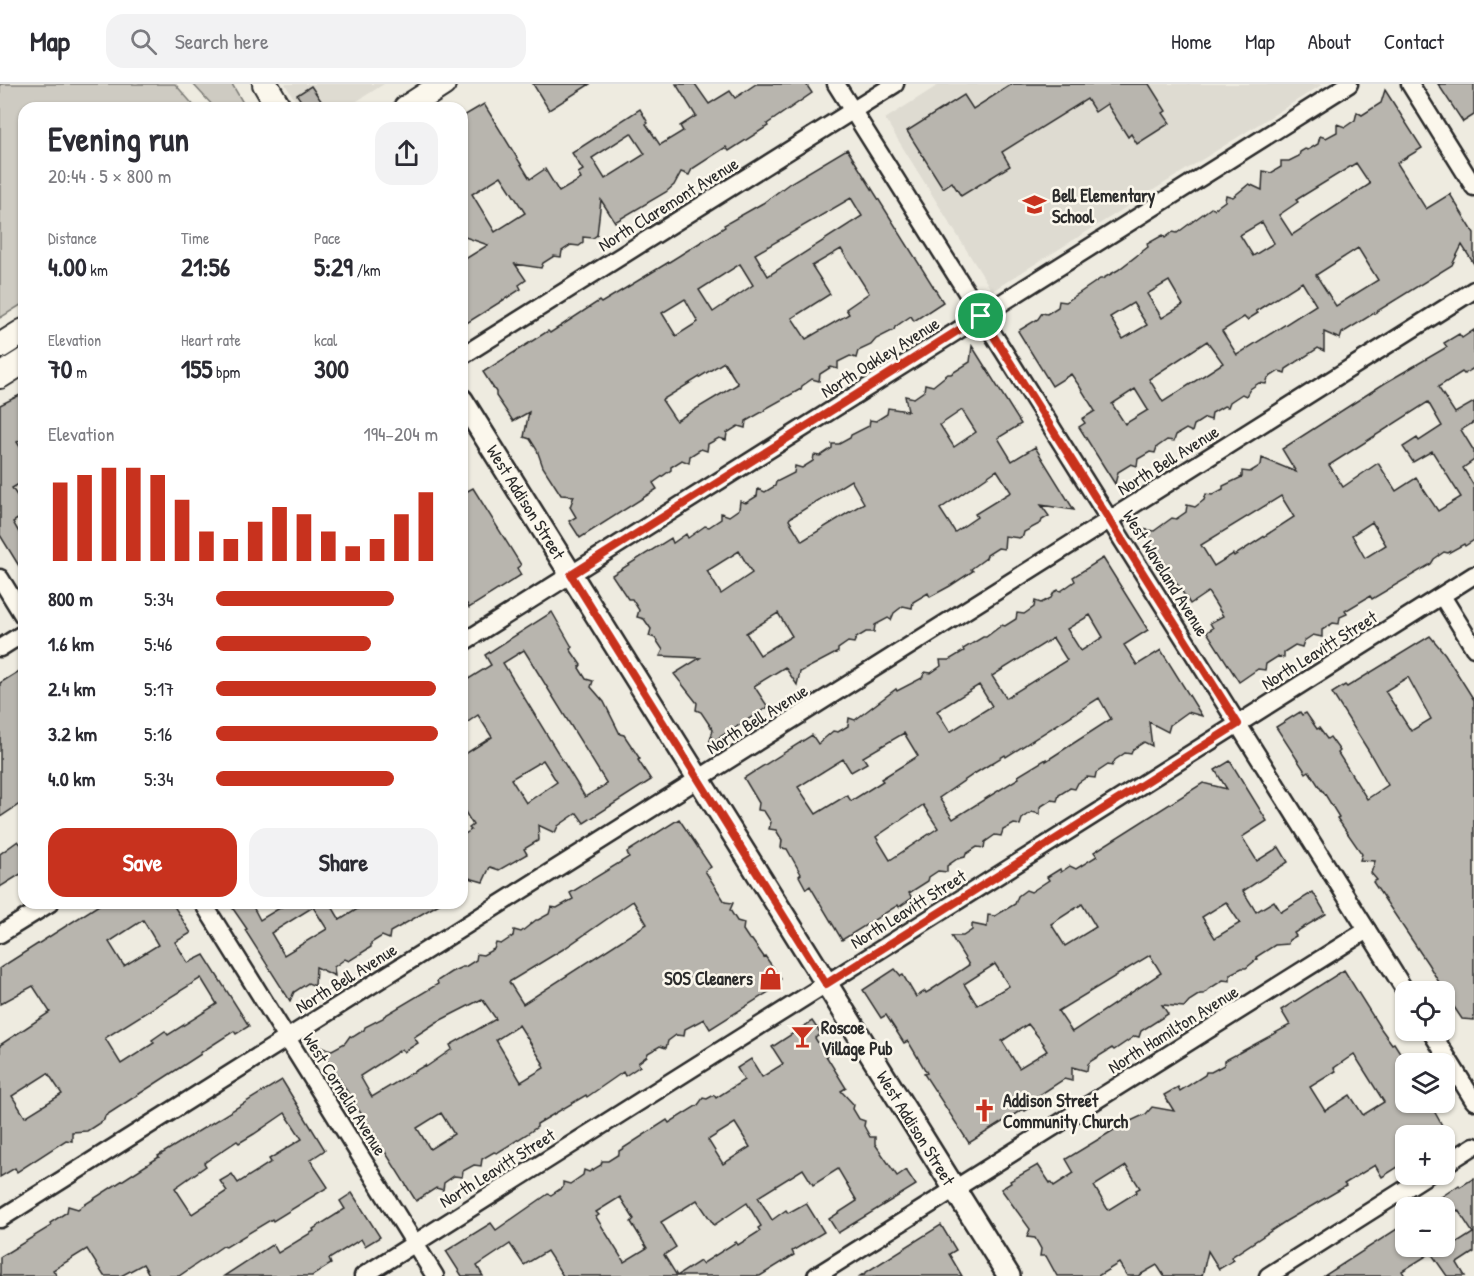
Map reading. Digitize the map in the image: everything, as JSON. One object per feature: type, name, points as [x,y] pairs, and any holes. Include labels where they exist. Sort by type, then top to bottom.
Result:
[{"type":"main road","points":[[265,84],[276,102]]},
{"type":"main road","points":[[415,102],[443,84]]},
{"type":"main road","points":[[0,346],[18,335]]},
{"type":"main road","points":[[0,376],[18,365]]},
{"type":"street","name":"West Waveland Avenue","points":[[836,84],[1399,981]]},
{"type":"street","name":"North Claremont Avenue","points":[[468,352],[895,84]]},
{"type":"street","name":"North Oakley Avenue","points":[[468,640],[1349,84]]},
{"type":"street","points":[[1410,84],[1474,187]]},
{"type":"street","name":"North Bell Avenue","points":[[0,1219],[1474,290]]},
{"type":"street","name":"West Addison Street","points":[[468,410],[1009,1276]]},
{"type":"street","name":"North Leavitt Street","points":[[363,1276],[1474,576]]},
{"type":"street","points":[[0,578],[18,606]]},
{"type":"street","points":[[1442,596],[1474,648]]},
{"type":"street","points":[[0,648],[18,637]]},
{"type":"street","points":[[0,934],[40,909]]},
{"type":"street","name":"West Cornelia Avenue","points":[[207,909],[435,1276]]},
{"type":"street","name":"North Hamilton Avenue","points":[[816,1276],[1367,930]]},
{"type":"street","points":[[1437,1041],[1474,1101]]},
{"type":"street","points":[[1455,1158],[1474,1146]]},
{"type":"street","points":[[1268,1276],[1412,1185]]},
{"type":"shaded area","points":[[0,84],[175,84],[191,102],[18,102],[18,307],[0,318]]},
{"type":"shaded area","points":[[193,84],[232,84],[242,102],[210,102]]},
{"type":"shaded area","points":[[285,84],[384,84],[356,102],[296,102]]},
{"type":"shaded area","name":"Bell Elementary School","points":[[940,84],[1323,84],[992,291],[885,119]]},
{"type":"building","points":[[533,84],[590,84],[549,110]]},
{"type":"building","points":[[676,84],[695,84],[709,104],[730,91],[735,98],[756,84],[806,84],[812,93],[767,124],[768,126],[729,151],[726,147],[692,169],[689,175],[681,172],[674,185],[666,192],[615,222],[601,200],[597,235],[593,238],[583,237],[583,243],[579,246],[571,245],[562,251],[561,257],[554,256],[543,263],[541,268],[515,264],[526,280],[519,285],[521,289],[468,322],[468,257],[488,245],[468,238],[468,113],[484,104],[530,179],[545,169],[559,192],[581,179],[578,173],[583,170],[572,153],[640,109],[648,123],[646,124],[660,145],[683,131],[680,126],[696,116]],"holes":[[[631,133],[645,154],[605,179],[592,158]],[[501,176],[525,213],[495,232],[472,194]]]},
{"type":"building","points":[[1012,84],[1149,84],[1166,111],[1163,113],[1170,123],[1137,144],[1131,134],[1128,137],[1107,104],[1095,112],[1087,99],[1002,152],[1010,166],[961,196],[952,182],[943,188],[907,131],[964,95],[973,109]]},
{"type":"building","points":[[1438,84],[1474,84],[1474,115],[1463,122]]},
{"type":"building","points":[[311,86],[322,102],[302,102],[297,95]]},
{"type":"building","points":[[1385,90],[1422,148],[1397,163],[1426,209],[1450,194],[1474,233],[1474,264],[1462,245],[1452,265],[1342,333],[1340,339],[1324,332],[1324,351],[1318,348],[1286,369],[1285,373],[1279,371],[1268,378],[1266,384],[1259,383],[1250,389],[1246,396],[1242,394],[1230,402],[1228,407],[1224,406],[1212,413],[1211,420],[1205,418],[1194,425],[1192,432],[1186,429],[1176,435],[1174,441],[1167,440],[1157,447],[1155,453],[1150,452],[1138,459],[1137,466],[1131,464],[1118,472],[1115,484],[1079,427],[1085,423],[1082,419],[1095,411],[1080,387],[1071,374],[1052,386],[1018,331],[1038,319],[1042,313],[1047,314],[1058,307],[1059,301],[1066,302],[1118,270],[1148,247],[1147,244],[1163,235],[1165,238],[1173,232],[1177,233],[1211,208],[1214,209],[1225,201],[1226,195],[1233,197],[1249,184],[1262,190],[1263,171],[1271,173],[1281,167],[1281,161],[1289,161],[1299,156],[1300,152],[1305,149],[1308,150],[1318,144],[1320,136],[1326,138],[1337,132],[1337,124],[1345,127],[1355,120],[1357,112],[1362,115],[1381,103]],"holes":[[[1356,163],[1370,184],[1292,235],[1279,215],[1298,202],[1296,200]],[[1262,222],[1274,243],[1253,256],[1240,235]],[[1358,248],[1378,280],[1336,306],[1316,275]],[[1169,281],[1183,305],[1162,318],[1147,294]],[[1302,282],[1316,305],[1237,355],[1222,331],[1244,317],[1247,320],[1258,313],[1256,311]],[[1133,303],[1147,325],[1123,339],[1110,317]],[[1207,341],[1223,363],[1163,402],[1149,379]],[[1135,389],[1148,410],[1125,424],[1112,404]]]},
{"type":"building","points":[[847,149],[943,302],[914,321],[911,316],[894,330],[858,351],[856,358],[850,356],[838,362],[838,369],[831,367],[820,374],[819,381],[812,379],[801,389],[746,421],[745,428],[738,426],[727,433],[726,440],[719,438],[708,444],[707,451],[701,449],[690,456],[689,463],[682,460],[671,467],[671,470],[653,483],[657,489],[580,538],[569,521],[576,517],[570,507],[574,496],[561,495],[543,467],[530,439],[524,437],[529,412],[513,421],[483,372],[548,331],[550,333],[599,301],[601,303],[669,262],[725,227],[724,225],[763,203],[790,183]],"holes":[[[851,198],[862,216],[768,276],[755,254]],[[841,249],[869,293],[846,309],[849,314],[806,339],[792,318],[830,294],[812,266]],[[740,264],[753,285],[713,312],[699,290]],[[685,299],[698,322],[676,336],[662,313]],[[724,362],[738,384],[676,421],[662,400]]]},
{"type":"building","points":[[1474,330],[1474,368],[1464,374],[1462,372],[1438,387],[1455,413],[1474,402],[1474,422],[1461,430],[1474,451],[1474,460],[1463,468],[1474,486],[1474,540],[1448,553],[1444,552],[1431,564],[1372,599],[1370,596],[1345,611],[1347,614],[1340,617],[1339,624],[1333,623],[1322,630],[1322,637],[1313,635],[1304,641],[1302,647],[1295,645],[1284,652],[1284,658],[1277,657],[1266,664],[1265,670],[1258,669],[1239,682],[1207,632],[1213,628],[1210,623],[1223,616],[1208,592],[1190,604],[1142,529],[1154,531],[1172,518],[1176,519],[1186,512],[1187,505],[1195,507],[1204,500],[1206,494],[1212,495],[1223,489],[1223,486],[1242,477],[1242,471],[1250,472],[1261,465],[1262,458],[1296,472],[1282,449],[1385,383],[1447,347],[1444,343],[1459,334],[1462,338]],"holes":[[[1428,402],[1442,426],[1419,441],[1417,438],[1403,447],[1413,462],[1432,451],[1461,497],[1438,511],[1416,478],[1396,491],[1378,463],[1343,487],[1329,465]],[[1281,496],[1294,517],[1234,556],[1233,554],[1214,566],[1201,545]],[[1372,522],[1386,545],[1365,558],[1352,535]]]},
{"type":"building","points":[[972,346],[1021,424],[998,438],[1012,461],[1035,447],[1074,510],[1041,505],[1049,516],[1041,523],[1024,532],[1019,538],[1005,536],[1004,549],[998,548],[987,555],[971,569],[973,571],[930,597],[928,593],[913,602],[912,608],[903,606],[894,613],[891,620],[888,618],[875,625],[874,632],[866,632],[856,638],[854,643],[848,642],[838,649],[838,652],[800,672],[797,685],[785,667],[754,686],[768,707],[709,744],[713,730],[701,712],[696,710],[697,703],[674,674],[700,658],[660,656],[663,650],[655,638],[649,636],[651,629],[644,619],[637,617],[639,610],[632,599],[628,599],[612,575],[671,538],[673,543],[686,534],[688,538],[705,526],[709,527],[721,519],[721,513],[729,516],[739,509],[740,501],[746,503],[757,496],[758,489],[765,492],[775,486],[776,482],[794,473],[795,466],[802,468],[813,461],[814,455],[820,456],[832,448],[832,444],[839,444],[869,426],[870,420],[876,421],[887,414],[888,408],[908,411],[905,396],[914,398],[924,391],[925,384],[933,386],[948,374],[970,362]],"holes":[[[962,410],[976,432],[954,447],[940,425]],[[997,470],[1011,492],[975,514],[977,517],[955,532],[940,509]],[[851,480],[864,503],[802,541],[789,520]],[[739,551],[752,573],[721,594],[707,571]],[[778,613],[792,636],[760,655],[746,633]]]},
{"type":"building","points":[[18,396],[18,484],[12,488],[18,497],[18,519],[13,522],[18,531],[18,564],[0,535],[0,405]]},
{"type":"building","points":[[473,488],[521,565],[517,568],[521,575],[469,608],[468,606],[468,491]]},
{"type":"building","points":[[1103,558],[1148,630],[1124,645],[1137,665],[1161,650],[1202,716],[1188,712],[1170,725],[1168,732],[1149,722],[1152,746],[1144,742],[1133,749],[1131,754],[1125,753],[1115,760],[1112,766],[1108,765],[1096,773],[1095,778],[1087,777],[1078,783],[1075,789],[1070,788],[1059,795],[1057,801],[1051,800],[1040,807],[1040,814],[1032,812],[1022,819],[1020,825],[1014,824],[1003,830],[1001,836],[995,835],[985,842],[984,848],[977,847],[965,857],[947,866],[947,872],[938,871],[929,877],[928,881],[909,893],[912,898],[842,940],[810,886],[806,889],[799,876],[801,874],[787,849],[781,848],[782,840],[776,830],[769,829],[771,822],[764,811],[758,810],[759,803],[744,778],[812,735],[818,744],[833,731],[838,732],[848,726],[849,718],[855,720],[896,689],[897,691],[922,678],[925,672],[931,673],[941,666],[940,660],[949,660],[1002,625],[1005,626],[1016,619],[1017,613],[1024,614],[1034,607],[1035,601],[1041,603],[1051,598],[1054,592],[1061,591],[1075,581],[1073,577]],"holes":[[[1090,615],[1103,637],[1081,651],[1067,629]],[[1053,638],[1067,660],[1006,698],[992,676]],[[979,685],[992,706],[950,732],[937,711]],[[1099,698],[1111,719],[953,819],[939,798],[1005,755],[1006,757]],[[904,733],[918,756],[851,801],[847,795],[816,814],[798,787],[843,759],[851,772],[867,763],[863,757]],[[923,805],[938,828],[890,860],[876,837]]]},
{"type":"building","points":[[552,612],[572,647],[570,649],[581,665],[579,668],[586,679],[593,681],[591,687],[604,702],[620,734],[624,735],[651,780],[584,823],[577,813],[558,826],[555,833],[538,825],[539,840],[524,849],[527,854],[499,870],[490,867],[483,882],[468,878],[468,832],[473,825],[468,817],[468,752],[492,737],[478,715],[468,722],[468,679],[491,665],[485,655]],"holes":[[[524,650],[607,784],[585,797],[503,663]],[[543,760],[557,782],[526,803],[511,779]]]},
{"type":"building","points":[[1430,636],[1445,654],[1474,700],[1474,1020],[1462,1019],[1455,1008],[1455,981],[1438,981],[1373,882],[1377,880],[1371,873],[1375,861],[1360,860],[1362,854],[1337,818],[1339,817],[1323,791],[1309,771],[1306,773],[1276,727],[1300,712],[1302,715],[1306,713],[1317,729],[1319,728],[1327,739],[1330,737],[1340,751],[1338,753],[1367,799],[1388,785],[1332,693],[1345,685],[1347,687]],"holes":[[[1408,677],[1431,719],[1411,731],[1385,691]]]},
{"type":"building","points":[[18,672],[18,805],[0,817],[0,683]]},
{"type":"building","points":[[1230,761],[1267,821],[1242,837],[1257,861],[1279,847],[1288,862],[1243,891],[1256,912],[1274,901],[1281,912],[1313,892],[1326,914],[1294,933],[1296,936],[1289,940],[1288,944],[1275,945],[1256,957],[1257,959],[1246,968],[1230,974],[1230,981],[1223,980],[1204,994],[1189,1001],[1184,1007],[1162,1005],[1168,1014],[1141,1031],[1139,1037],[1135,1036],[1091,1061],[1087,1071],[1072,1067],[1072,1081],[1064,1079],[1038,1096],[1041,1101],[1025,1111],[1023,1109],[969,1143],[924,1074],[927,1073],[908,1041],[904,1043],[886,1015],[881,1018],[863,990],[895,969],[901,976],[903,975],[916,997],[931,990],[969,965],[951,936],[963,936],[972,930],[972,924],[987,927],[988,915],[995,916],[1015,904],[1018,896],[1026,890],[1031,892],[1049,880],[1047,877],[1060,869],[1061,872],[1070,866],[1076,869],[1097,856],[1094,852],[1203,783],[1227,789],[1215,770]],"holes":[[[1226,902],[1240,923],[1215,938],[1202,917]],[[1082,904],[1096,927],[1065,946],[1051,924]],[[1150,955],[1161,973],[1072,1032],[1058,1011]],[[995,964],[1009,986],[977,1005],[964,984]],[[1028,1024],[1047,1051],[1019,1068],[1002,1041]]]},
{"type":"building","points":[[679,819],[711,867],[705,871],[725,902],[733,903],[730,910],[737,921],[744,923],[743,930],[781,979],[776,982],[778,986],[710,1029],[704,1019],[685,1029],[684,1036],[676,1035],[668,1041],[666,1048],[660,1046],[648,1053],[638,1063],[640,1066],[625,1076],[623,1072],[587,1097],[586,1095],[537,1124],[537,1127],[497,1153],[494,1152],[482,1159],[481,1166],[474,1165],[463,1171],[462,1177],[454,1176],[444,1183],[443,1190],[436,1188],[416,1201],[319,1047],[332,1050],[345,1043],[350,1036],[353,1037],[365,1027],[438,984],[437,981],[451,972],[476,960],[477,954],[483,955],[494,949],[496,943],[501,944],[513,936],[514,930],[521,932],[536,920],[549,914],[551,907],[557,908],[573,899],[570,893],[629,857],[627,852]],"holes":[[[633,901],[647,924],[523,1004],[509,982],[565,948]],[[482,999],[496,1019],[450,1045],[452,1049],[426,1067],[425,1065],[372,1097],[360,1076],[402,1049],[404,1052],[418,1043],[414,1037],[437,1022]],[[519,1025],[544,1068],[521,1082],[496,1040]],[[441,1113],[454,1134],[430,1149],[417,1128]]]},
{"type":"building","points":[[18,841],[18,876],[0,887],[0,854]]},
{"type":"building","points":[[93,909],[176,909],[191,933],[175,942],[188,963],[204,955],[249,1026],[236,1034],[234,1031],[200,1053],[105,1116],[104,1120],[87,1131],[72,1132],[72,1141],[66,1140],[17,1172],[15,1168],[0,1177],[0,1045],[50,1012],[33,986],[0,1004],[0,968]],"holes":[[[143,920],[158,945],[124,966],[109,942]],[[201,978],[217,1004],[168,1035],[165,1031],[152,1040],[154,1043],[121,1064],[105,1038]],[[48,1073],[62,1094],[25,1117],[12,1096]]]},
{"type":"building","points":[[233,909],[254,909],[260,920],[278,909],[310,909],[271,933],[284,955],[327,929],[314,909],[334,909],[340,920],[357,909],[430,909],[390,932],[389,939],[382,936],[371,943],[371,947],[349,961],[345,959],[334,967],[335,976],[316,967],[315,986],[308,983],[294,992],[290,1001],[245,930],[247,929]]},
{"type":"building","points":[[1344,970],[1379,1026],[1400,1053],[1395,1053],[1395,1113],[1435,1113],[1442,1125],[1395,1125],[1395,1169],[1382,1177],[1375,1165],[1344,1184],[1346,1186],[1231,1257],[1234,1260],[1219,1269],[1208,1251],[1202,1276],[1164,1276],[1157,1265],[1138,1276],[1127,1276],[1119,1263],[1098,1276],[1057,1276],[1046,1256],[1040,1256],[1041,1249],[1035,1238],[1027,1237],[1030,1229],[1001,1189],[1011,1183],[1010,1181],[1038,1165],[1054,1186],[1074,1173],[1066,1159],[1122,1125],[1146,1114],[1152,1107],[1174,1111],[1164,1095],[1178,1087],[1180,1091],[1205,1075],[1206,1072],[1211,1072],[1224,1065],[1224,1061],[1290,1025],[1281,1010]],"holes":[[[1354,1054],[1384,1102],[1363,1115],[1350,1095],[1325,1111],[1310,1087],[1336,1071],[1334,1068]],[[1126,1166],[1140,1188],[1108,1210],[1094,1186]]]},
{"type":"building","points":[[812,1021],[821,1034],[815,1038],[846,1088],[841,1091],[854,1105],[853,1109],[859,1119],[865,1121],[864,1126],[870,1137],[875,1137],[875,1144],[897,1176],[906,1170],[916,1185],[838,1233],[829,1219],[857,1201],[838,1169],[813,1185],[803,1169],[758,1197],[772,1220],[786,1210],[788,1213],[806,1203],[824,1232],[792,1251],[794,1255],[760,1276],[677,1276],[563,1276],[547,1251],[524,1265],[510,1244],[477,1266],[483,1276],[462,1276],[446,1251],[491,1223],[496,1230],[548,1194],[551,1195],[563,1187],[563,1182],[570,1184],[583,1175],[584,1170],[589,1172],[601,1165],[602,1161],[608,1161],[619,1154],[619,1151],[667,1120],[669,1123],[698,1105],[703,1098],[707,1099],[714,1095],[716,1098],[744,1080],[737,1068],[751,1059],[762,1077],[783,1064],[772,1047]],"holes":[[[735,1123],[750,1147],[723,1164],[708,1140]],[[620,1197],[634,1219],[631,1222],[647,1248],[624,1262],[596,1217],[599,1215],[596,1212]],[[697,1200],[714,1225],[747,1203],[761,1226],[758,1228],[760,1231],[738,1245],[736,1242],[702,1264],[700,1261],[677,1276],[664,1255],[676,1247],[661,1222]]]},
{"type":"building","points":[[282,1080],[325,1150],[310,1160],[328,1187],[273,1221],[272,1219],[226,1247],[223,1246],[179,1276],[150,1276],[143,1264],[121,1276],[104,1276],[87,1249],[53,1270],[57,1276],[0,1276],[0,1257],[51,1226],[50,1223],[67,1212],[68,1206],[78,1209],[158,1156]],"holes":[[[285,1113],[302,1139],[269,1159],[271,1162],[238,1183],[232,1174],[220,1181],[227,1191],[192,1214],[175,1188],[206,1166],[204,1163]]]},
{"type":"building","points":[[1474,1178],[1474,1252],[1457,1263],[1465,1276],[1447,1276],[1434,1257],[1455,1257],[1455,1245],[1473,1233],[1458,1210],[1455,1212],[1455,1197],[1441,1197],[1459,1185],[1460,1187]]},
{"type":"building","points":[[352,1193],[380,1237],[365,1246],[361,1239],[329,1259],[331,1264],[312,1276],[224,1276],[273,1244],[278,1253],[314,1231],[313,1229],[345,1209],[340,1201]]},
{"type":"building","points":[[941,1225],[956,1250],[949,1254],[962,1276],[860,1276]]},
{"type":"building","points":[[1395,1230],[1395,1257],[1425,1257],[1402,1271],[1405,1276],[1324,1276]]},
{"type":"place","name":"Bell Elementary School","points":[[1034,205]]},
{"type":"place","name":"SOS Cleaners","points":[[771,978]]},
{"type":"place","name":"Roscoe Village Pub","points":[[803,1037]]},
{"type":"place","name":"Addison Street Community Church","points":[[985,1110]]},
{"type":"route","points":[[981,316],[1238,724],[826,984],[571,575],[981,316]]}]
